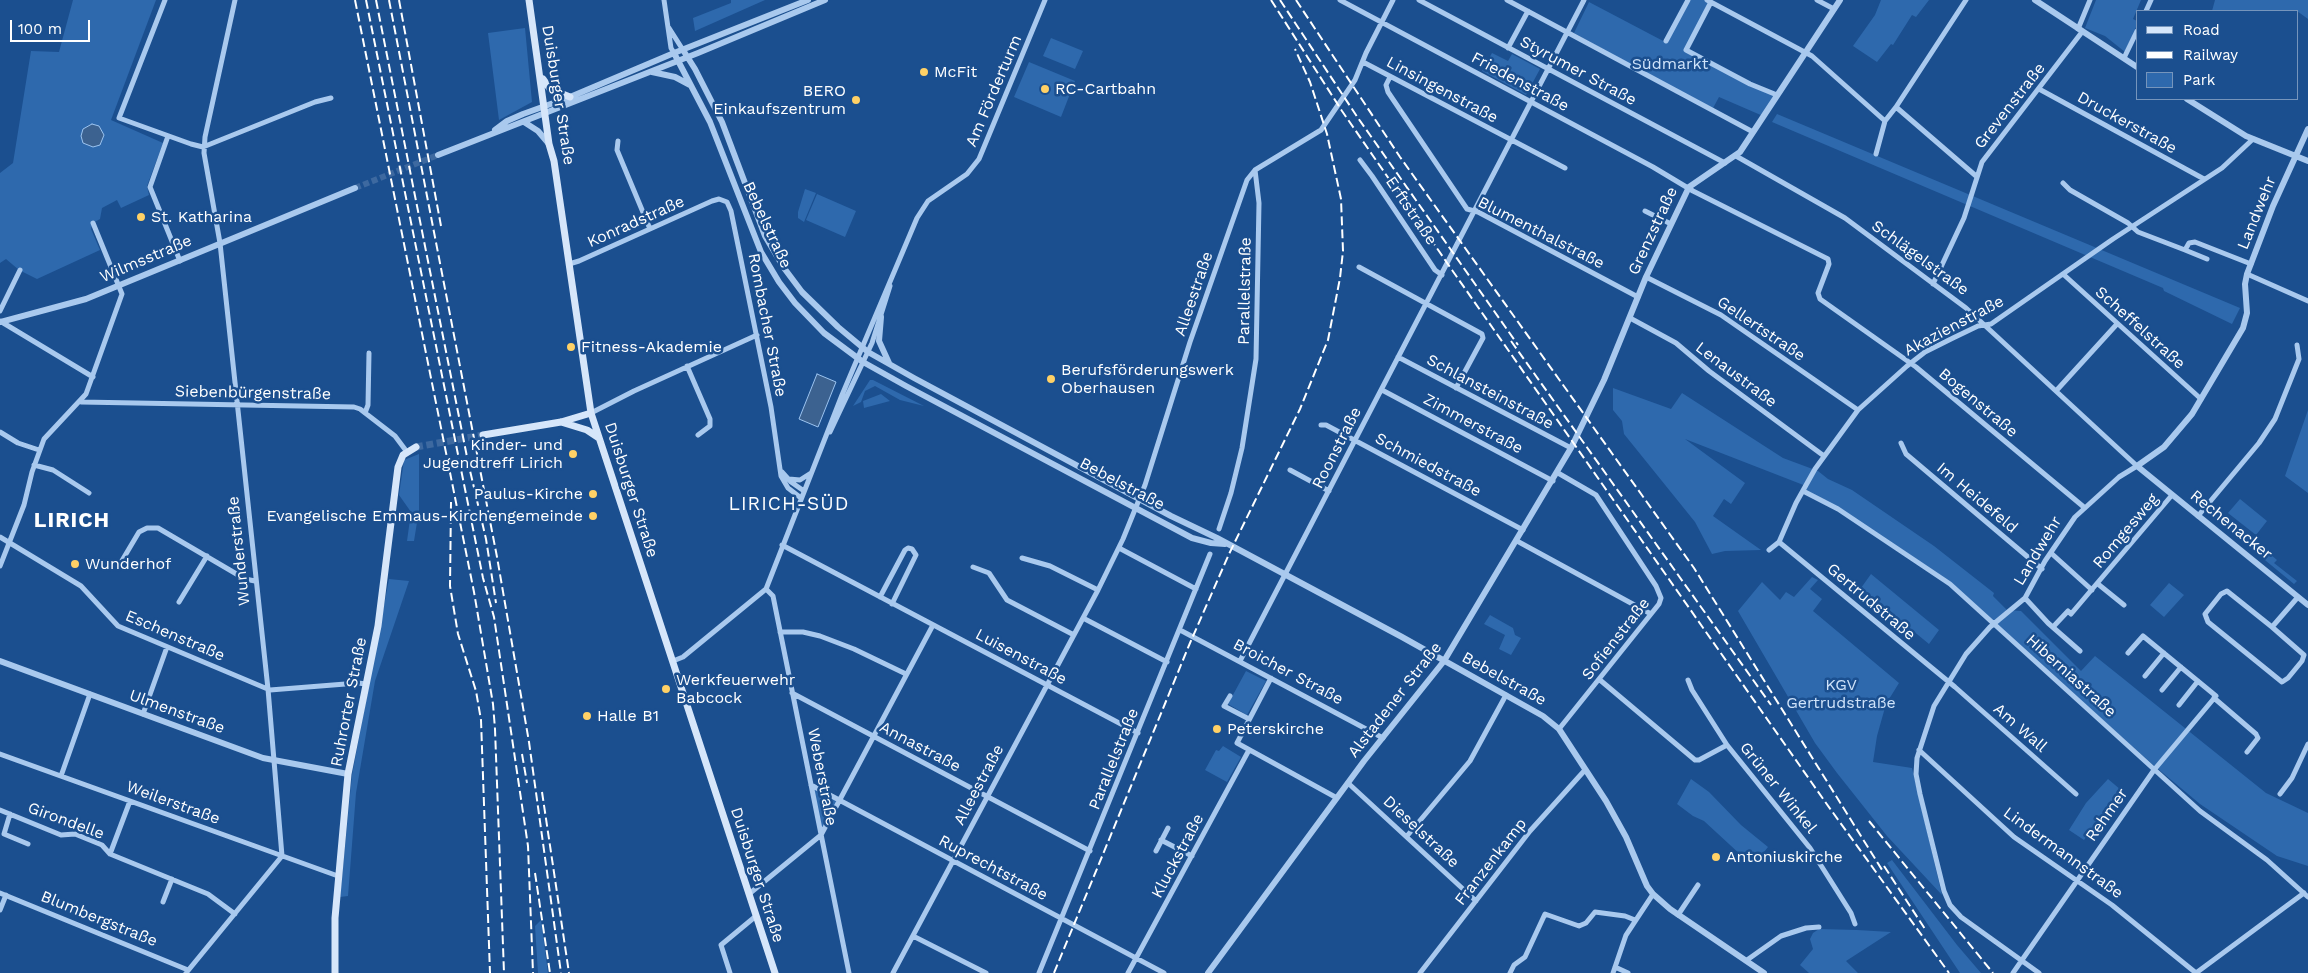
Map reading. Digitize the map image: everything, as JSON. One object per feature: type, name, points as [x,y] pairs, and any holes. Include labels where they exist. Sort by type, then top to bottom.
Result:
[{"type":"main road","name":"Duisburger Straße","points":[[530,0],[549,144],[554,161],[591,413],[775,973]]},
{"type":"main road","points":[[541,76],[550,89],[570,97]]},
{"type":"main road","points":[[484,435],[561,422],[591,413]]},
{"type":"main road","points":[[561,422],[580,427],[600,438]]},
{"type":"main road","points":[[407,452],[416,447]]},
{"type":"main road","name":"Ruhrorter Straße","points":[[335,973],[334,939],[338,876],[348,774],[382,604],[397,473],[400,461],[407,452]]},
{"type":"street","points":[[165,0],[119,118],[203,147],[315,102],[331,98]]},
{"type":"street","points":[[203,147],[235,0]]},
{"type":"street","points":[[664,0],[671,48],[674,53]]},
{"type":"street","points":[[438,155],[524,122],[570,97],[674,53],[808,0]]},
{"type":"street","points":[[490,134],[510,120],[546,110],[652,72],[825,0]]},
{"type":"street","name":"Am Förderturm","points":[[824,441],[863,362],[865,349],[890,281],[921,210],[938,193],[969,171],[985,148],[1046,0]]},
{"type":"street","name":"Friedenstraße","points":[[1340,0],[1689,186]]},
{"type":"street","name":"Alleestraße","points":[[893,973],[1098,590],[1136,508],[1190,342],[1245,184],[1256,170],[1318,133],[1358,76],[1381,22],[1393,0]]},
{"type":"street","name":"Styrumer Straße","points":[[1419,0],[1725,163]]},
{"type":"street","points":[[1506,0],[1753,132]]},
{"type":"street","name":"Roonstraße","points":[[1240,661],[1584,0]]},
{"type":"street","points":[[1666,41],[1688,0]]},
{"type":"street","points":[[1817,0],[1834,9]]},
{"type":"street","name":"Grenzstraße","points":[[1581,428],[1604,380],[1646,277],[1689,186],[1736,156],[1840,0]]},
{"type":"street","points":[[1876,154],[1885,121],[1966,0]]},
{"type":"street","points":[[2035,0],[2136,65]]},
{"type":"street","name":"Grevenstraße","points":[[1933,284],[1964,218],[1976,176],[1991,149],[2039,89],[2080,30],[2090,0]]},
{"type":"street","points":[[1777,95],[1742,80],[1686,50],[1709,1],[1812,56],[1885,121]]},
{"type":"street","points":[[1508,48],[1528,11]]},
{"type":"street","points":[[669,27],[683,50]]},
{"type":"street","points":[[2124,58],[2136,32]]},
{"type":"street","name":"Bebelstraße","points":[[683,50],[722,122],[760,226],[790,276],[824,315],[865,349],[890,364],[1535,710],[1559,729],[1617,819],[1647,886],[1653,894],[1678,915],[1764,973]]},
{"type":"street","name":"Bebelstraße","points":[[674,53],[702,104],[725,159],[751,231],[779,282],[811,320],[863,362],[1192,538],[1210,543],[1225,544]]},
{"type":"street","name":"Linsingenstraße","points":[[1363,62],[1565,168]]},
{"type":"street","points":[[652,72],[672,76],[691,86]]},
{"type":"street","name":"Blumenthalstraße","points":[[1390,77],[1386,85],[1388,92],[1467,209],[1478,212],[1638,297]]},
{"type":"street","name":"Druckerstraße","points":[[2039,89],[2204,180]]},
{"type":"street","points":[[2189,100],[2235,130],[2308,161]]},
{"type":"street","points":[[1896,107],[1976,176]]},
{"type":"street","points":[[524,122],[538,131],[549,144]]},
{"type":"street","name":"Landwehr","points":[[2039,973],[1961,917],[1948,901],[1917,779],[1916,764],[1931,712],[1947,682],[1972,646],[1994,624],[2025,598],[2071,522],[2118,477],[2164,447],[2192,414],[2243,328],[2247,313],[2245,284],[2247,274],[2308,128]]},
{"type":"street","points":[[168,136],[150,187],[180,261]]},
{"type":"street","name":"Akazienstraße","points":[[1769,550],[1779,542],[1803,492],[1824,456],[1858,410],[1925,352],[1978,326],[1991,324],[2132,226],[2204,180],[2232,160],[2253,139]]},
{"type":"street","points":[[618,141],[617,150],[650,229]]},
{"type":"street","name":"Wunderstraße","points":[[203,147],[220,243],[268,689],[282,856]]},
{"type":"street","name":"Schlägelstraße","points":[[1736,156],[1845,218],[1966,308],[2137,466]]},
{"type":"street","points":[[725,159],[738,165]]},
{"type":"street","name":"Erftstraße","points":[[1360,160],[1435,270],[1442,275]]},
{"type":"street","name":"Parallelstraße","points":[[1219,529],[1242,448],[1256,359],[1259,203],[1256,170]]},
{"type":"street","points":[[2063,182],[2070,190],[2132,226],[2138,232],[2207,259]]},
{"type":"street","name":"Bogenstraße","points":[[1689,186],[1693,191],[1828,259],[1829,264],[1818,295],[1820,300],[1912,364],[2085,508]]},
{"type":"street","name":"Wilmsstraße","points":[[0,321],[79,301],[355,188]]},
{"type":"street","name":"Rombacher Straße","points":[[712,201],[725,200],[730,207],[771,407],[780,470],[785,484],[801,498]]},
{"type":"street","name":"Konradstraße","points":[[569,264],[712,201]]},
{"type":"street","points":[[1645,211],[1671,224]]},
{"type":"street","points":[[0,566],[24,505],[39,450],[48,433],[81,402],[88,391],[122,294],[93,223]]},
{"type":"street","points":[[2185,250],[2189,243],[2195,242],[2251,264]]},
{"type":"street","points":[[1359,267],[1482,335],[1456,388]]},
{"type":"street","points":[[0,311],[20,270]]},
{"type":"street","name":"Scheffelstraße","points":[[2063,274],[2201,399]]},
{"type":"street","points":[[2247,274],[2308,301]]},
{"type":"street","name":"Gellertstraße","points":[[1646,277],[1721,315],[1858,410]]},
{"type":"street","name":"Am Förderturm","points":[[766,589],[857,357],[865,349],[881,317],[890,281]]},
{"type":"street","points":[[881,317],[878,341],[890,364]]},
{"type":"street","name":"Lenaustraße","points":[[1630,318],[1676,344],[1709,371],[1824,456]]},
{"type":"street","points":[[0,321],[93,377]]},
{"type":"street","points":[[2056,391],[2117,324]]},
{"type":"street","points":[[591,413],[687,366],[757,336]]},
{"type":"street","points":[[2198,516],[2259,443],[2275,419],[2299,359],[2297,345]]},
{"type":"street","points":[[365,413],[368,405],[369,353]]},
{"type":"street","name":"Schlansteinstraße","points":[[1398,357],[1571,448]]},
{"type":"street","points":[[687,366],[710,419],[710,426],[698,435]]},
{"type":"street","name":"Zimmerstraße","points":[[1382,390],[1553,481]]},
{"type":"street","name":"Siebenbürgenstraße","points":[[81,402],[354,407],[395,436],[407,452]]},
{"type":"street","name":"Schmiedstraße","points":[[1320,425],[1326,425],[1523,530]]},
{"type":"street","name":"Alstadener Straße","points":[[1208,973],[1336,798],[1444,662],[1558,473],[1581,428]]},
{"type":"street","points":[[1008,440],[1013,431]]},
{"type":"street","points":[[0,432],[18,443],[39,450]]},
{"type":"street","name":"Im Heidefeld","points":[[1900,443],[1906,454],[2042,569]]},
{"type":"street","points":[[34,465],[52,470],[89,493]]},
{"type":"street","name":"Rechenacker","points":[[2137,466],[2308,605]]},
{"type":"street","points":[[780,470],[804,491]]},
{"type":"street","points":[[1290,470],[1329,491]]},
{"type":"street","points":[[788,478],[800,480],[812,473]]},
{"type":"street","name":"Sofienstraße","points":[[1558,473],[1596,495],[1656,586],[1661,599],[1600,680],[1559,729]]},
{"type":"street","name":"Hiberniastraße","points":[[1803,492],[1838,509],[1960,592],[2204,815],[2267,860],[2306,895]]},
{"type":"street","name":"Romgesweg","points":[[2053,627],[2068,611],[2072,614],[2172,495]]},
{"type":"street","points":[[120,564],[139,532],[147,528],[158,528],[245,579],[255,581]]},
{"type":"street","name":"Eschenstraße","points":[[0,537],[81,586],[118,626],[268,689],[276,690],[358,682],[366,684]]},
{"type":"street","points":[[1516,541],[1651,614]]},
{"type":"street","name":"Gertrudstraße","points":[[1779,542],[1947,682]]},
{"type":"street","name":"Luisenstraße","points":[[782,545],[1138,733]]},
{"type":"street","points":[[880,597],[905,550],[908,548],[912,549],[916,554],[892,604]]},
{"type":"street","points":[[1118,548],[1196,589]]},
{"type":"street","name":"Romgesweg","points":[[2051,553],[2092,590]]},
{"type":"street","name":"Parallelstraße","points":[[1039,973],[1210,554]]},
{"type":"street","points":[[179,602],[207,556]]},
{"type":"street","points":[[1022,558],[1050,566],[1098,590]]},
{"type":"street","points":[[973,567],[989,573],[1007,600],[1074,635]]},
{"type":"street","name":"Romgesweg","points":[[2098,584],[2124,605]]},
{"type":"street","points":[[673,660],[683,657],[766,589]]},
{"type":"street","name":"Weberstraße","points":[[766,589],[773,596],[849,973]]},
{"type":"street","points":[[2227,591],[2272,627],[2304,655],[2302,661],[2288,678],[2282,682],[2208,622],[2205,614],[2221,594],[2227,591]]},
{"type":"street","points":[[2272,627],[2298,597]]},
{"type":"street","points":[[2025,598],[2080,651]]},
{"type":"street","points":[[1083,618],[1166,662]]},
{"type":"street","points":[[749,894],[821,835],[933,625]]},
{"type":"street","name":"Broicher Straße","points":[[1180,630],[1383,738]]},
{"type":"street","points":[[780,632],[803,632],[820,636],[854,649],[906,674]]},
{"type":"street","points":[[2128,653],[2143,636],[2198,681],[2216,696],[2214,698],[2256,734],[2258,738],[2247,752]]},
{"type":"street","points":[[143,714],[167,647]]},
{"type":"street","points":[[2145,676],[2164,653]]},
{"type":"street","name":"Ulmenstraße","points":[[0,661],[274,761],[348,774]]},
{"type":"street","points":[[2162,690],[2181,667]]},
{"type":"street","points":[[1271,678],[1238,743],[1336,798]]},
{"type":"street","name":"Grüner Winkel","points":[[1600,680],[1695,760],[1699,760],[1728,745]]},
{"type":"street","name":"Grüner Winkel","points":[[1688,680],[1692,690],[1728,745],[1802,837],[1836,888],[1855,924]]},
{"type":"street","points":[[2179,705],[2198,681]]},
{"type":"street","name":"Am Wall","points":[[1947,682],[2076,794]]},
{"type":"street","name":"Annastraße","points":[[792,692],[1090,851]]},
{"type":"street","points":[[62,776],[90,694]]},
{"type":"street","points":[[1406,836],[1470,761],[1506,695]]},
{"type":"street","points":[[1230,696],[1224,706],[1249,719]]},
{"type":"street","name":"Rehmer","points":[[2013,973],[2076,879],[2154,770],[2214,698]]},
{"type":"street","points":[[2280,794],[2292,778],[2308,744]]},
{"type":"street","name":"Kluckstraße","points":[[1128,973],[1249,750]]},
{"type":"street","name":"Lindermannstraße","points":[[1919,750],[2014,837],[2112,905],[2196,973]]},
{"type":"street","name":"Weilerstraße","points":[[0,754],[338,876]]},
{"type":"street","name":"Franzenkamp","points":[[1420,973],[1530,831],[1585,770]]},
{"type":"street","name":"Dieselstraße","points":[[1348,783],[1476,901]]},
{"type":"street","name":"Ruprechtstraße","points":[[811,785],[1164,973]]},
{"type":"street","name":"Girondelle","points":[[110,854],[130,801]]},
{"type":"street","name":"Girondelle","points":[[0,810],[62,835],[75,834],[102,845],[110,854],[215,898],[235,914]]},
{"type":"street","name":"Girondelle","points":[[10,814],[4,834],[28,844]]},
{"type":"street","points":[[1156,851],[1168,828]]},
{"type":"street","points":[[1161,840],[1192,856]]},
{"type":"street","points":[[187,972],[282,856]]},
{"type":"street","points":[[163,902],[172,879]]},
{"type":"street","points":[[1678,915],[1698,885]]},
{"type":"street","points":[[0,910],[3,894]]},
{"type":"street","name":"Blumbergstraße","points":[[3,894],[187,972]]},
{"type":"street","points":[[1628,973],[1614,970],[1624,938],[1653,894]]},
{"type":"street","points":[[2196,973],[2306,895]]},
{"type":"street","points":[[1510,973],[1514,965],[1526,957],[1545,914],[1579,926],[1586,923],[1595,912],[1625,916],[1635,920]]},
{"type":"street","points":[[730,973],[720,945],[756,916]]},
{"type":"street","points":[[1747,960],[1781,936],[1806,928],[1819,927]]},
{"type":"street","points":[[913,936],[986,973]]},
{"type":"green space","points":[[73,0],[156,0],[111,120],[163,143],[147,186],[149,195],[121,208],[117,200],[102,208],[100,219],[93,223],[91,229],[100,250],[37,279],[19,270],[6,259],[0,263],[0,173],[13,163],[31,51],[59,52]]},
{"type":"green space","points":[[731,0],[765,0],[695,31],[693,18],[731,3]]},
{"type":"green space","name":"Südmarkt","points":[[1689,0],[1711,2],[1686,50],[1777,95],[1763,116],[1719,97],[1712,110],[1574,33],[1589,2],[1667,43]]},
{"type":"green space","points":[[1881,0],[1929,0],[1916,17],[1912,15],[1893,45],[1891,44],[1877,62],[1853,46],[1875,15]]},
{"type":"green space","points":[[2096,0],[2141,0],[2133,19],[2136,20],[2136,27],[2125,52],[2105,36],[2085,28]]},
{"type":"green space","points":[[2215,0],[2308,0],[2308,19],[2298,10],[2212,10]]},
{"type":"green space","points":[[525,28],[532,102],[499,120],[488,33]]},
{"type":"green space","points":[[1051,38],[1083,51],[1075,69],[1043,56]]},
{"type":"green space","points":[[1492,53],[1508,61],[1512,54],[1540,69],[1526,95],[1482,71]]},
{"type":"green space","name":"RC-Cartbahn","points":[[1029,62],[1075,81],[1061,117],[1014,97]]},
{"type":"green space","points":[[1777,114],[2240,308],[2232,324],[2164,291],[2163,288],[1772,122]]},
{"type":"green space","points":[[805,189],[816,193],[804,222],[798,218],[798,212]]},
{"type":"green space","points":[[817,194],[856,211],[845,237],[806,220]]},
{"type":"green space","points":[[870,380],[924,406],[900,400],[875,386],[865,391],[861,402],[853,406]]},
{"type":"green space","points":[[1613,388],[1671,409],[1682,393],[1783,458],[1818,471],[1828,479],[1852,490],[1934,546],[1994,593],[1993,596],[2007,610],[2021,611],[2081,671],[2095,656],[2266,793],[2308,813],[2308,866],[2277,856],[2200,804],[2151,763],[1960,592],[1838,509],[1803,491],[1806,486],[1685,439],[1745,483],[1731,504],[1724,499],[1713,516],[1761,550],[1725,551],[1712,554],[1695,522],[1624,434],[1622,421],[1613,410]]},
{"type":"green space","points":[[881,394],[890,401],[864,408],[863,401]]},
{"type":"green space","points":[[2308,410],[2308,493],[2285,476]]},
{"type":"green space","points":[[419,454],[419,510],[414,541],[407,541],[411,512],[399,495],[404,460]]},
{"type":"green space","points":[[2240,499],[2267,521],[2256,535],[2228,513]]},
{"type":"green space","points":[[2222,520],[2253,545],[2256,542],[2277,560],[2274,563],[2297,581],[2294,584],[2220,523]]},
{"type":"green space","points":[[1871,574],[1939,630],[1929,644],[1861,588]]},
{"type":"green space","name":"KGV Gertrudstraße","points":[[1812,577],[1818,580],[1810,589],[1822,599],[1813,611],[1899,683],[1886,704],[1877,736],[1873,762],[1912,768],[1942,895],[1887,836],[1815,743],[1738,611],[1762,582],[1780,600],[1786,592],[1794,597]]},
{"type":"green space","points":[[389,579],[409,581],[375,681],[356,793],[348,896],[340,897],[352,775]]},
{"type":"green space","points":[[2169,583],[2184,595],[2164,617],[2150,605]]},
{"type":"green space","points":[[1490,615],[1513,628],[1515,635],[1521,638],[1511,655],[1499,649],[1505,635],[1484,624]]},
{"type":"green space","points":[[1246,671],[1266,681],[1247,715],[1228,704]]},
{"type":"green space","points":[[1223,746],[1241,757],[1227,782],[1205,770],[1216,750],[1219,751]]},
{"type":"green space","points":[[1691,779],[1709,792],[1741,825],[1768,847],[1760,857],[1755,853],[1746,851],[1742,856],[1704,821],[1693,816],[1677,804]]},
{"type":"green space","points":[[2108,779],[2121,790],[2084,840],[2069,830],[2086,803]]},
{"type":"green space","points":[[811,785],[839,800],[821,835]]},
{"type":"green space","points":[[1892,860],[1957,945],[1981,973],[1960,973],[1887,863]]},
{"type":"green space","points":[[541,920],[548,973],[538,973],[535,926]]},
{"type":"green space","points":[[1819,929],[1891,932],[1846,961],[1858,973],[1809,973],[1800,965],[1813,949],[1810,939],[1813,933]]},
{"type":"shaded area","points":[[92,124],[99,126],[104,135],[100,145],[93,147],[83,143],[81,136],[83,129]]},
{"type":"shaded area","points":[[817,374],[836,382],[818,427],[799,419]]},
{"type":"tunnel","points":[[355,188],[438,155]]},
{"type":"tunnel","points":[[416,447],[483,435]]},
{"type":"railway","points":[[355,0],[474,592],[493,704],[504,973]]},
{"type":"railway","points":[[366,0],[483,578],[494,617],[528,846],[533,973]]},
{"type":"railway","points":[[376,0],[468,462],[486,539],[496,603]]},
{"type":"railway","points":[[389,0],[497,557],[529,742],[561,973]]},
{"type":"railway","points":[[399,0],[441,226]]},
{"type":"railway","points":[[1271,0],[1342,111],[1452,270],[1826,803],[1949,973]]},
{"type":"railway","points":[[1280,0],[1358,118],[1518,345]]},
{"type":"railway","points":[[1296,0],[1400,157],[1694,568],[1884,873]]},
{"type":"railway","points":[[1054,973],[1190,643],[1229,554],[1300,409],[1328,340],[1340,278],[1343,251],[1341,199],[1327,134],[1310,82],[1295,49]]},
{"type":"railway","points":[[1511,341],[1771,705]]},
{"type":"railway","points":[[451,502],[450,586],[458,634],[476,691],[481,720],[490,973]]},
{"type":"railway","points":[[522,754],[527,783]]},
{"type":"railway","points":[[542,792],[569,973]]},
{"type":"railway","points":[[1869,821],[1993,973]]},
{"type":"railway","points":[[1884,866],[1925,929]]},
{"type":"railway","points":[[535,873],[550,973]]},
{"type":"place","name":"McFit","points":[[924,72]]},
{"type":"place","name":"RC-Cartbahn","points":[[1045,89]]},
{"type":"place","name":"BERO Einkaufszentrum","points":[[856,100]]},
{"type":"place","name":"St. Katharina","points":[[141,217]]},
{"type":"place","name":"Fitness-Akademie","points":[[571,347]]},
{"type":"place","name":"Berufsförderungswerk Oberhausen","points":[[1051,379]]},
{"type":"place","name":"Kinder- und Jugendtreff Lirich","points":[[573,454]]},
{"type":"place","name":"Paulus-Kirche","points":[[593,494]]},
{"type":"place","name":"Evangelische Emmaus-Kirchengemeinde","points":[[593,516]]},
{"type":"place","name":"Wunderhof","points":[[75,564]]},
{"type":"place","name":"Werkfeuerwehr Babcock","points":[[666,689]]},
{"type":"place","name":"Halle B1","points":[[587,716]]},
{"type":"place","name":"Peterskirche","points":[[1217,729]]},
{"type":"place","name":"Antoniuskirche","points":[[1716,857]]},
{"type":"district","name":"LIRICH-SÜD","points":[[789,504]]},
{"type":"district","name":"LIRICH","points":[[72,521]]}]
